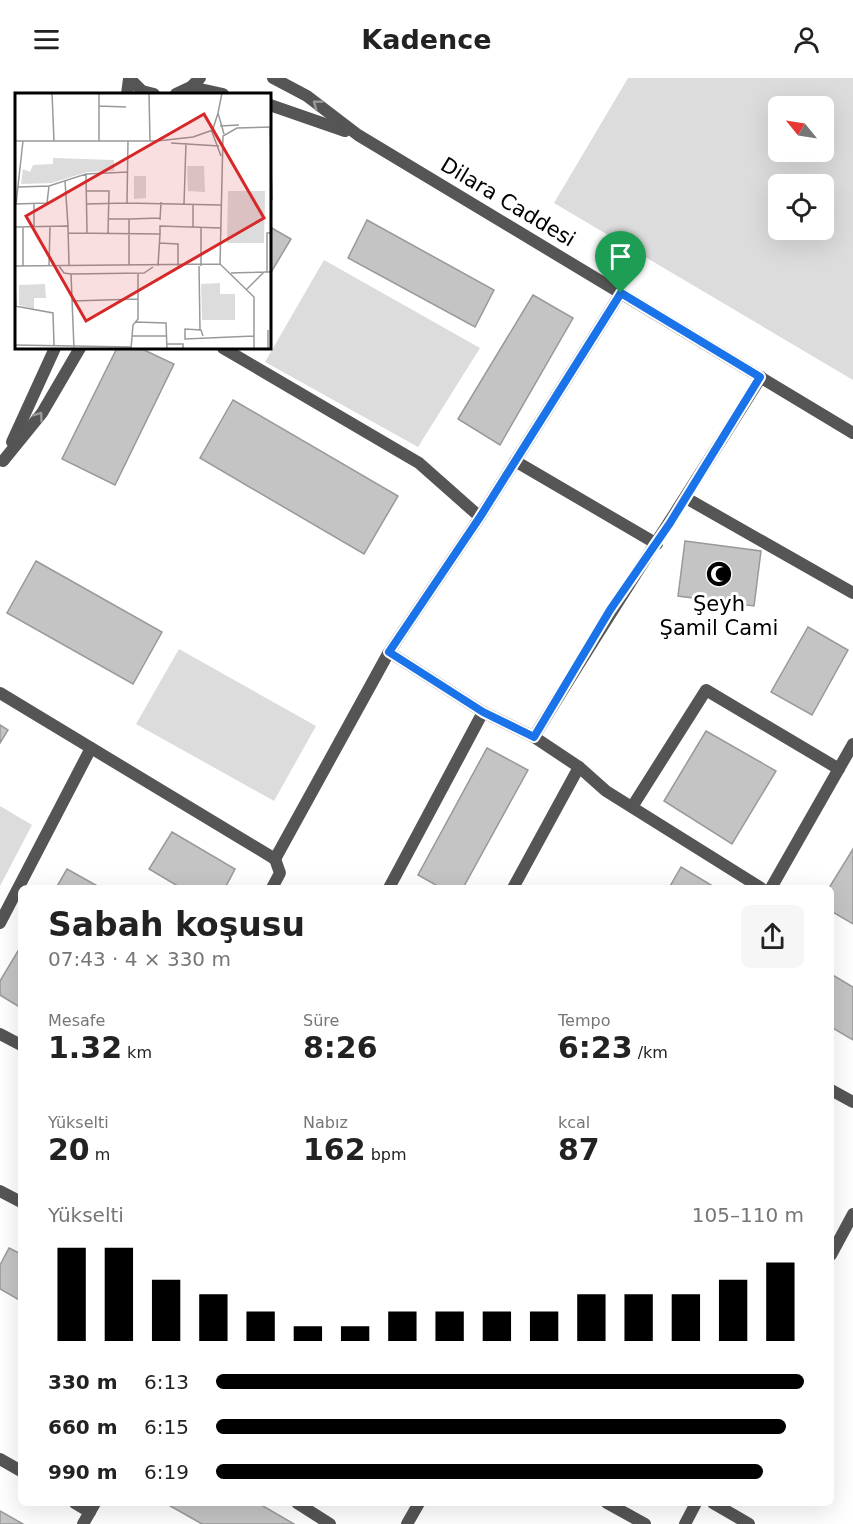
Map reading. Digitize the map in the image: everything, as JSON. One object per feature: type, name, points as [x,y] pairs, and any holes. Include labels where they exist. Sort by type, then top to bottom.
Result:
[{"type":"street","points":[[273,78],[307,96],[358,135]]},
{"type":"street","points":[[129,79],[142,91],[150,93]]},
{"type":"street","points":[[178,93],[195,83],[220,93]]},
{"type":"street","points":[[272,106],[358,135]]},
{"type":"street","name":"Dilara Caddesi","points":[[358,135],[853,433]]},
{"type":"street","points":[[275,858],[389,652],[480,517],[621,293]]},
{"type":"street","points":[[1,464],[55,350]]},
{"type":"street","points":[[1,464],[42,413],[79,350]]},
{"type":"street","points":[[226,350],[419,463],[480,517]]},
{"type":"street","points":[[534,737],[610,610],[657,544],[760,377]]},
{"type":"street","points":[[515,460],[657,544]]},
{"type":"street","points":[[686,498],[853,593]]},
{"type":"street","points":[[389,652],[483,712],[534,737],[579,767],[606,790],[756,885]]},
{"type":"street","points":[[632,807],[706,690],[839,769]]},
{"type":"street","points":[[0,693],[275,858],[280,873],[274,885]]},
{"type":"street","points":[[391,885],[483,712]]},
{"type":"street","points":[[773,885],[853,744]]},
{"type":"street","points":[[19,885],[91,748]]},
{"type":"street","points":[[515,885],[579,767]]},
{"type":"street","points":[[0,922],[18,888]]},
{"type":"street","points":[[0,1034],[18,1043]]},
{"type":"street","points":[[834,1092],[853,1102]]},
{"type":"street","points":[[0,1191],[18,1200]]},
{"type":"street","points":[[834,1249],[853,1214]]},
{"type":"street","points":[[0,1459],[18,1469]]},
{"type":"street","points":[[302,1506],[330,1524]]},
{"type":"street","points":[[407,1524],[417,1506]]},
{"type":"street","points":[[612,1506],[645,1524]]},
{"type":"street","points":[[685,1524],[694,1506]]},
{"type":"street","points":[[718,1506],[750,1524]]},
{"type":"street","points":[[83,1524],[92,1507]]},
{"type":"shaded area","points":[[628,78],[853,78],[853,380],[554,203]]},
{"type":"shaded area","points":[[324,260],[480,348],[418,447],[265,362]]},
{"type":"shaded area","points":[[179,649],[316,726],[274,801],[136,724]]},
{"type":"shaded area","points":[[0,806],[32,825],[0,886]]},
{"type":"building","points":[[367,220],[494,290],[475,327],[348,258]]},
{"type":"building","points":[[272,228],[291,239],[272,271]]},
{"type":"building","points":[[533,295],[573,318],[500,445],[458,419]]},
{"type":"building","points":[[116,350],[144,350],[174,364],[115,485],[62,459]]},
{"type":"building","points":[[233,400],[398,496],[364,554],[200,458]]},
{"type":"building","name":"Şeyh Şamil Cami","points":[[685,541],[761,551],[754,606],[678,596]]},
{"type":"building","points":[[36,561],[162,632],[133,684],[7,613]]},
{"type":"building","points":[[808,627],[848,650],[812,715],[771,692]]},
{"type":"building","points":[[0,725],[8,730],[0,743]]},
{"type":"building","points":[[706,731],[776,771],[732,844],[664,801]]},
{"type":"building","points":[[487,748],[528,770],[465,885],[436,885],[418,875]]},
{"type":"building","points":[[172,832],[235,869],[227,885],[176,885],[149,869]]},
{"type":"building","points":[[853,849],[853,924],[834,913],[834,885],[831,885]]},
{"type":"building","points":[[681,867],[711,885],[671,885]]},
{"type":"building","points":[[67,869],[96,885],[58,885]]},
{"type":"building","points":[[18,951],[18,1006],[0,995],[0,981]]},
{"type":"building","points":[[834,976],[853,987],[853,1040],[834,1029]]},
{"type":"building","points":[[9,1248],[18,1252],[18,1299],[0,1289],[0,1265]]},
{"type":"building","points":[[170,1506],[263,1506],[294,1524],[202,1524]]},
{"type":"building","points":[[0,1511],[23,1524],[0,1524]]},
{"type":"place","name":"Şeyh Şamil Cami","points":[[719,574]]},
{"type":"route","points":[[621,293],[760,377],[670,523],[610,610],[534,737],[483,712],[389,652],[480,517],[621,293]]}]
